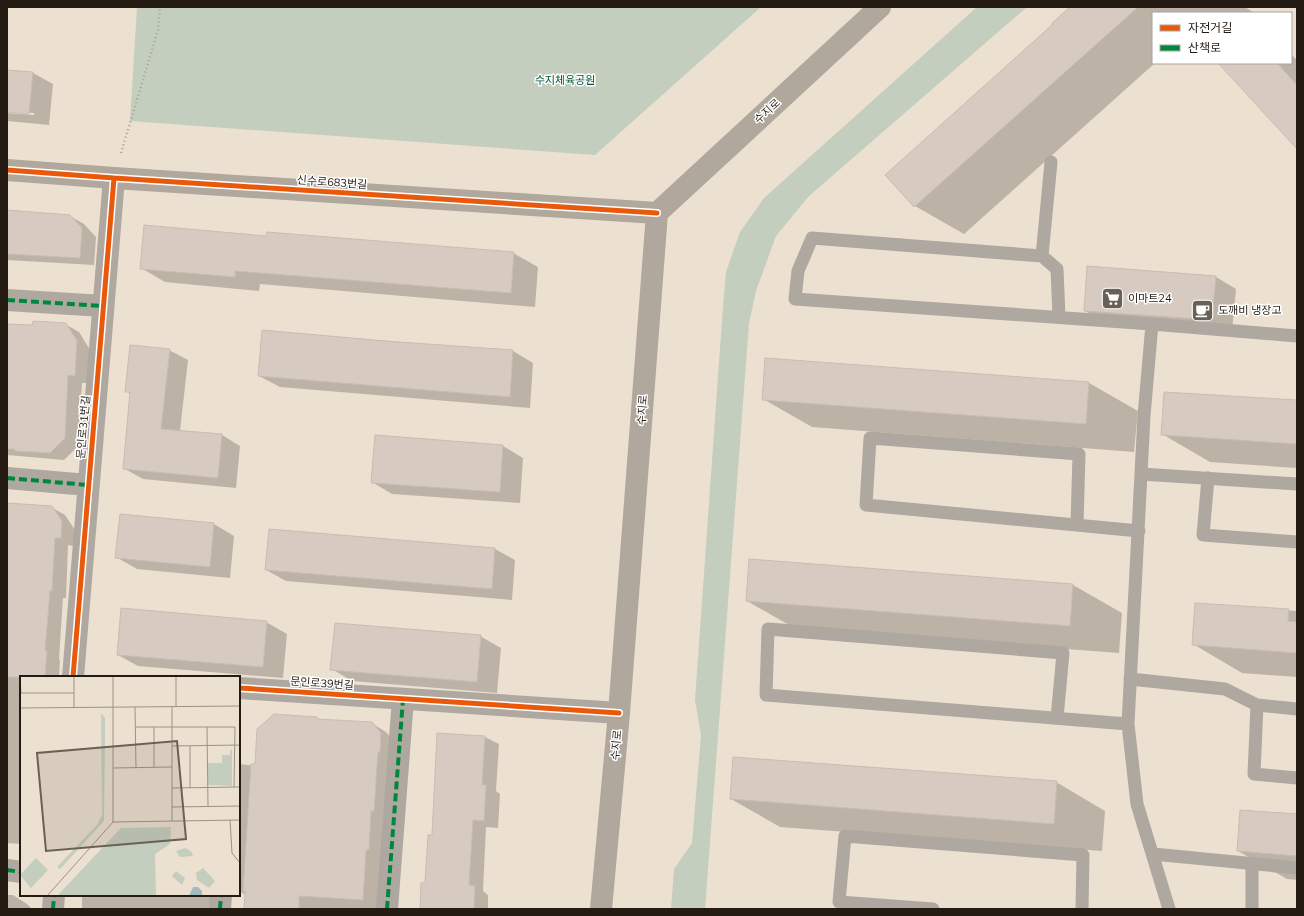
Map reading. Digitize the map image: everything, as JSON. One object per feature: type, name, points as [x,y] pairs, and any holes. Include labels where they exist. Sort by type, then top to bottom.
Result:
[{"type":"main road","name":"수지로","points":[[601,909],[619,713],[657,213],[880,7]]},
{"type":"main road","name":"신수로683번길","points":[[7,170],[657,213]]},
{"type":"street","name":"문인로31번길","points":[[73,676],[114,178]]},
{"type":"street","points":[[7,300],[103,306]]},
{"type":"street","points":[[7,478],[88,485]]},
{"type":"street","name":"문인로39번길","points":[[240,688],[619,713]]},
{"type":"street","points":[[387,909],[403,699]]},
{"type":"street","points":[[7,870],[20,872]]},
{"type":"street","points":[[53,909],[54,896]]},
{"type":"street","points":[[220,909],[221,896]]},
{"type":"lane","points":[[1042,256],[1051,162]]},
{"type":"lane","points":[[1059,317],[1057,269],[1042,256],[812,238],[798,272],[795,299],[1059,317],[1297,336]]},
{"type":"lane","points":[[1152,324],[1144,416],[1128,724],[1137,804],[1169,909]]},
{"type":"lane","points":[[1077,525],[1079,454],[870,438],[866,505],[1139,531]]},
{"type":"lane","points":[[1141,474],[1297,484]]},
{"type":"lane","points":[[1208,478],[1203,535],[1297,542]]},
{"type":"lane","points":[[1057,718],[1063,653],[768,629],[766,695],[1128,724]]},
{"type":"lane","points":[[1130,679],[1225,689],[1258,705],[1297,709]]},
{"type":"lane","points":[[1258,705],[1254,774],[1297,778]]},
{"type":"lane","points":[[933,909],[839,902],[845,836],[1083,855],[1082,909]]},
{"type":"lane","points":[[1152,854],[1297,868]]},
{"type":"lane","points":[[1252,864],[1252,909]]},
{"type":"path","points":[[114,178],[158,30],[160,7]]},
{"type":"green space","name":"수지체육공원","points":[[137,7],[761,7],[595,155],[130,121]]},
{"type":"green space","points":[[977,7],[1027,7],[809,196],[776,236],[756,291],[749,323],[705,909],[671,909],[674,869],[692,843],[701,735],[695,700],[726,272],[740,232],[764,198]]},
{"type":"building","points":[[1070,7],[1138,7],[914,207],[885,175]]},
{"type":"building","points":[[1219,64],[1278,64],[1297,85],[1297,149]]},
{"type":"building","points":[[7,70],[33,72],[29,114],[7,112]]},
{"type":"building","points":[[7,210],[70,215],[82,228],[80,258],[7,254]]},
{"type":"building","points":[[144,225],[266,236],[267,232],[514,252],[511,293],[235,271],[235,277],[140,269]]},
{"type":"building","points":[[1087,266],[1216,276],[1212,320],[1084,311]]},
{"type":"building","points":[[33,321],[66,323],[77,341],[75,376],[68,375],[65,438],[50,453],[15,451],[15,449],[7,449],[7,324],[32,325]]},
{"type":"building","points":[[262,330],[513,350],[510,397],[258,376]]},
{"type":"building","points":[[130,345],[170,349],[161,429],[222,434],[218,478],[123,469],[130,392],[125,392]]},
{"type":"building","points":[[765,358],[1089,382],[1086,424],[762,400]]},
{"type":"building","points":[[1164,392],[1297,400],[1297,444],[1161,435]]},
{"type":"building","points":[[375,435],[503,445],[500,492],[371,483]]},
{"type":"building","points":[[7,503],[52,506],[62,521],[61,538],[55,538],[52,591],[50,591],[45,651],[47,651],[45,676],[7,677]]},
{"type":"building","points":[[120,514],[214,523],[210,567],[115,558]]},
{"type":"building","points":[[269,529],[495,548],[492,589],[265,570]]},
{"type":"building","points":[[749,559],[1073,584],[1070,626],[746,601]]},
{"type":"building","points":[[1195,603],[1289,609],[1288,621],[1297,622],[1297,653],[1192,645]]},
{"type":"building","points":[[121,608],[267,621],[263,667],[117,655]]},
{"type":"building","points":[[335,623],[481,635],[477,682],[330,670]]},
{"type":"building","points":[[274,714],[317,717],[317,719],[372,722],[381,733],[380,752],[378,752],[374,811],[371,811],[369,850],[366,850],[363,900],[299,896],[299,909],[244,909],[245,891],[243,891],[251,764],[255,764],[257,729]]},
{"type":"building","points":[[437,733],[485,736],[482,785],[486,785],[484,821],[473,820],[469,885],[475,886],[474,909],[420,909],[421,883],[425,883],[428,835],[432,835]]},
{"type":"building","points":[[733,757],[1057,781],[1054,824],[730,799]]},
{"type":"building","points":[[1240,810],[1297,814],[1297,856],[1237,851]]},
{"type":"marked path","points":[[7,300],[103,306]]},
{"type":"marked path","points":[[7,478],[88,485]]},
{"type":"marked path","points":[[387,909],[403,699]]},
{"type":"marked path","points":[[7,870],[20,872]]},
{"type":"marked path","points":[[53,909],[54,896]]},
{"type":"marked path","points":[[220,909],[221,896]]},
{"type":"cycle path","points":[[7,170],[657,213]]},
{"type":"cycle path","points":[[73,676],[114,178]]},
{"type":"cycle path","points":[[240,688],[619,713]]},
{"type":"place","name":"이마트24","points":[[1112,298]]},
{"type":"place","name":"도깨비 냉장고","points":[[1203,310]]}]
